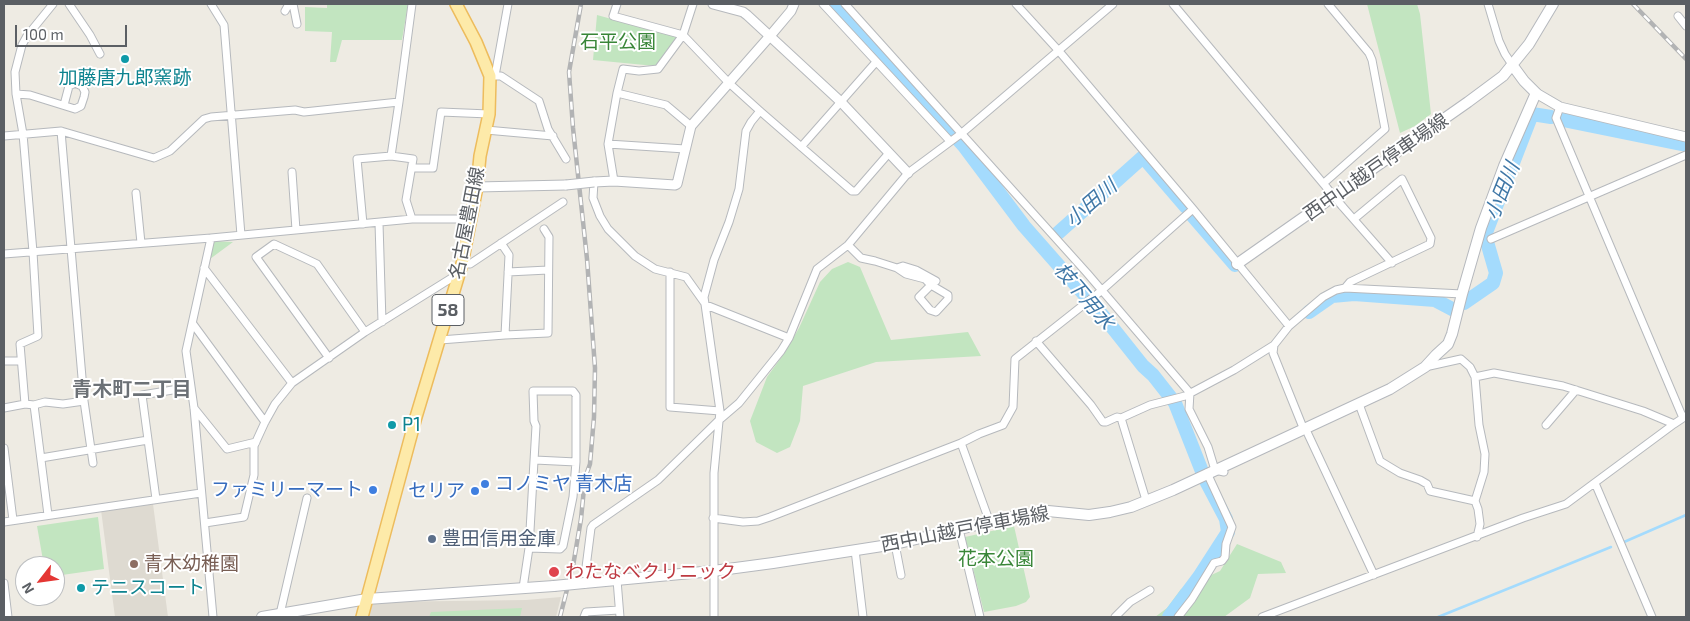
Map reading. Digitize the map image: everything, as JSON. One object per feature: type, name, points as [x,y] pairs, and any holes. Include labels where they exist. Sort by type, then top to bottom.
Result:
[{"type":"main road","name":"名古屋豊田線","points":[[362,617],[416,417],[460,269],[477,187],[480,156],[489,114],[493,76],[456,4]]},
{"type":"main road","name":"西中山越戸停車場線","points":[[1237,264],[1475,98],[1503,76],[1530,44],[1553,4]]},
{"type":"main road","points":[[1513,66],[1536,93]]},
{"type":"main road","name":"西中山越戸停車場線","points":[[262,617],[367,599],[554,586],[713,571],[896,544],[1007,518],[1048,511],[1089,515],[1110,512],[1173,490],[1390,389],[1425,367],[1448,344],[1477,242],[1494,194],[1536,93]]},
{"type":"street","points":[[25,404],[20,344],[38,336],[23,134],[14,72],[22,46],[32,28],[53,4]]},
{"type":"street","points":[[69,4],[90,35],[100,54]]},
{"type":"street","points":[[285,11],[291,4]]},
{"type":"street","points":[[291,4],[297,24]]},
{"type":"street","points":[[391,156],[412,4]]},
{"type":"street","points":[[508,4],[493,76],[502,76],[539,101],[548,129],[566,159]]},
{"type":"street","points":[[616,4],[613,16],[683,35],[729,83],[855,192],[889,153]]},
{"type":"street","points":[[614,181],[608,144],[623,69],[640,71],[658,69],[683,35],[693,4]]},
{"type":"street","points":[[713,4],[743,12],[841,102],[908,174]]},
{"type":"street","points":[[477,187],[566,185],[614,181],[677,184],[691,126],[770,36],[791,11],[794,4]]},
{"type":"street","points":[[823,4],[950,141]]},
{"type":"street","points":[[845,4],[1097,293],[1190,393],[1190,409],[1208,447],[1212,473],[1232,527],[1226,544],[1225,557],[1222,561],[1214,563],[1192,600],[1178,617]]},
{"type":"street","points":[[1016,4],[1058,50],[1193,209],[1289,326]]},
{"type":"street","points":[[584,583],[591,528],[593,525],[658,480],[718,421],[740,403],[789,338],[817,269],[848,245],[908,174],[960,134],[1113,4]]},
{"type":"street","points":[[1174,4],[1342,206],[1392,263]]},
{"type":"street","points":[[1326,185],[1385,130],[1372,60],[1369,53],[1328,4]]},
{"type":"street","points":[[1488,4],[1499,41],[1513,66]]},
{"type":"street","points":[[214,5],[224,25],[242,235]]},
{"type":"street","points":[[1678,16],[1686,26]]},
{"type":"street","points":[[801,146],[876,62]]},
{"type":"street","points":[[617,93],[663,104],[691,126]]},
{"type":"street","points":[[1536,93],[1560,108],[1686,137]]},
{"type":"street","points":[[16,94],[30,95],[64,105]]},
{"type":"street","points":[[4,136],[62,131],[154,158],[170,151],[204,119],[295,110],[304,112],[399,102]]},
{"type":"street","points":[[1262,617],[1276,615],[1374,575],[1523,518],[1566,504],[1685,417],[1556,118],[1560,108]]},
{"type":"street","points":[[714,617],[714,473],[720,411],[704,298],[714,260],[729,222],[739,189],[746,131],[750,122],[760,111]]},
{"type":"street","points":[[412,168],[433,168],[441,112],[489,114]]},
{"type":"street","points":[[486,130],[553,136]]},
{"type":"street","points":[[62,131],[70,249],[84,401],[93,463]]},
{"type":"street","points":[[608,144],[685,149]]},
{"type":"street","points":[[363,224],[357,159],[391,156],[413,159],[406,200],[412,219]]},
{"type":"street","points":[[1491,239],[1686,156]]},
{"type":"street","points":[[292,172],[296,230]]},
{"type":"street","points":[[1345,288],[1350,282],[1430,244],[1431,238],[1402,179],[1354,219]]},
{"type":"street","points":[[594,182],[593,198],[608,230],[635,256],[655,269],[686,277],[706,306],[789,338]]},
{"type":"street","points":[[136,193],[141,243]]},
{"type":"street","points":[[204,523],[244,517],[254,475],[254,446],[275,404],[292,383],[365,332],[563,202]]},
{"type":"street","points":[[713,518],[743,522],[758,521],[1003,425],[1013,407],[1015,358],[1086,303],[1193,209]]},
{"type":"street","points":[[4,254],[211,238],[412,219],[470,219]]},
{"type":"street","points":[[379,223],[382,322]]},
{"type":"street","points":[[440,340],[548,333],[549,237],[544,229]]},
{"type":"street","points":[[275,232],[274,244],[256,257],[329,358]]},
{"type":"street","points":[[211,238],[186,351],[194,408],[213,617]]},
{"type":"street","points":[[274,244],[317,264],[365,332]]},
{"type":"street","points":[[501,244],[509,255],[505,335]]},
{"type":"street","points":[[848,245],[861,258],[875,260],[897,268],[906,274],[934,283]]},
{"type":"street","points":[[204,268],[292,383]]},
{"type":"street","points":[[508,272],[548,270]]},
{"type":"street","points":[[670,272],[670,407],[720,411]]},
{"type":"street","points":[[1036,342],[1091,405],[1103,422],[1106,422],[1118,417],[1122,418],[1150,405],[1179,398],[1234,370],[1274,345],[1289,326],[1323,297],[1345,288],[1462,294]]},
{"type":"street","points":[[193,324],[265,422]]},
{"type":"street","points":[[1274,345],[1273,353],[1304,430],[1307,432],[1374,575]]},
{"type":"street","points":[[1425,367],[1461,359],[1470,367],[1475,377],[1479,425],[1485,454],[1484,472],[1475,501],[1480,524],[1477,537]]},
{"type":"street","points":[[4,361],[21,361]]},
{"type":"street","points":[[1475,377],[1494,373],[1576,390],[1643,411],[1674,424]]},
{"type":"street","points":[[156,499],[142,395],[191,387]]},
{"type":"street","points":[[1546,425],[1576,390]]},
{"type":"street","points":[[523,588],[529,548],[535,460],[536,426],[534,421],[533,391],[573,391],[576,395],[576,462],[573,498],[563,546],[560,550],[529,548]]},
{"type":"street","points":[[4,408],[46,402],[63,404],[84,401]]},
{"type":"street","points":[[1359,404],[1380,461],[1400,473],[1427,484],[1430,492],[1475,501]]},
{"type":"street","points":[[34,405],[48,515]]},
{"type":"street","points":[[194,408],[227,449],[256,442]]},
{"type":"street","points":[[1122,418],[1146,500]]},
{"type":"street","points":[[41,458],[148,440]]},
{"type":"street","points":[[961,443],[990,523]]},
{"type":"street","points":[[4,448],[13,520]]},
{"type":"street","points":[[535,460],[576,462]]},
{"type":"street","points":[[1595,483],[1652,617]]},
{"type":"street","points":[[4,522],[201,493]]},
{"type":"street","points":[[280,614],[307,498]]},
{"type":"street","points":[[960,529],[980,617]]},
{"type":"street","points":[[896,544],[901,574]]},
{"type":"street","points":[[856,550],[862,617]]},
{"type":"street","points":[[584,617],[586,612],[619,614],[617,580]]},
{"type":"street","points":[[4,583],[8,617]]},
{"type":"street","points":[[1115,617],[1130,602],[1150,590]]},
{"type":"shaded area","name":"青木幼稚園","points":[[153,504],[168,617],[115,617],[101,510]]},
{"type":"shaded area","points":[[561,597],[556,617],[366,617],[369,607],[376,602],[526,600]]},
{"type":"green space","points":[[327,4],[408,4],[402,40],[342,40],[336,62],[330,62],[332,32],[305,31],[305,7],[327,8]]},
{"type":"green space","points":[[1367,4],[1417,4],[1420,14],[1431,114],[1415,126],[1400,133]]},
{"type":"green space","name":"石平公園","points":[[597,15],[677,37],[655,66],[593,60]]},
{"type":"green space","points":[[213,241],[233,242],[210,259]]},
{"type":"green space","points":[[848,262],[860,267],[891,340],[968,332],[981,356],[876,362],[803,386],[800,421],[790,447],[777,453],[756,442],[750,421],[767,377],[799,328],[820,282],[832,269]]},
{"type":"green space","points":[[98,517],[104,569],[65,575],[65,556],[42,556],[37,526]]},
{"type":"green space","name":"花本公園","points":[[1014,526],[1030,597],[1026,602],[1016,606],[984,612],[965,537]]},
{"type":"green space","points":[[1237,544],[1281,562],[1286,573],[1258,574],[1250,598],[1224,617],[1155,617],[1167,608],[1181,589],[1220,571]]},
{"type":"green space","points":[[522,608],[520,617],[429,617],[431,612]]},
{"type":"waterway","name":"枝下用水","points":[[836,4],[964,146],[1024,226],[1104,317],[1175,403],[1205,479],[1226,519],[1228,532],[1199,577],[1169,617]]},
{"type":"waterway","name":"小田川","points":[[1464,303],[1493,283],[1496,273],[1485,235],[1532,114],[1551,117]]},
{"type":"waterway","name":"小田川","points":[[1563,120],[1686,145]]},
{"type":"waterway","name":"小田川","points":[[1058,233],[1143,157],[1186,207]]},
{"type":"waterway","name":"小田川","points":[[1191,214],[1235,265]]},
{"type":"waterway","name":"小田川","points":[[1309,312],[1332,296],[1354,294],[1435,300],[1454,310]]},
{"type":"waterway","points":[[1624,542],[1686,515]]},
{"type":"waterway","points":[[1438,617],[1611,547]]},
{"type":"railway","points":[[560,617],[573,566],[581,519],[585,478],[590,464],[594,417],[595,368],[587,259],[569,72],[581,4]]},
{"type":"railway","points":[[1633,4],[1686,59]]},
{"type":"place","name":"加藤唐九郎窯跡","points":[[125,59]]},
{"type":"place","name":"P1","points":[[392,425]]},
{"type":"place","name":"コノミヤ 青木店","points":[[485,484]]},
{"type":"place","name":"ファミリーマート","points":[[373,490]]},
{"type":"place","name":"セリア","points":[[475,491]]},
{"type":"place","name":"豊田信用金庫","points":[[432,539]]},
{"type":"place","name":"青木幼稚園","points":[[134,564]]},
{"type":"place","name":"わたなべクリニック","points":[[554,572]]},
{"type":"place","name":"テニスコート","points":[[81,588]]},
{"type":"district","name":"青木町二丁目","points":[[132,389]]}]
